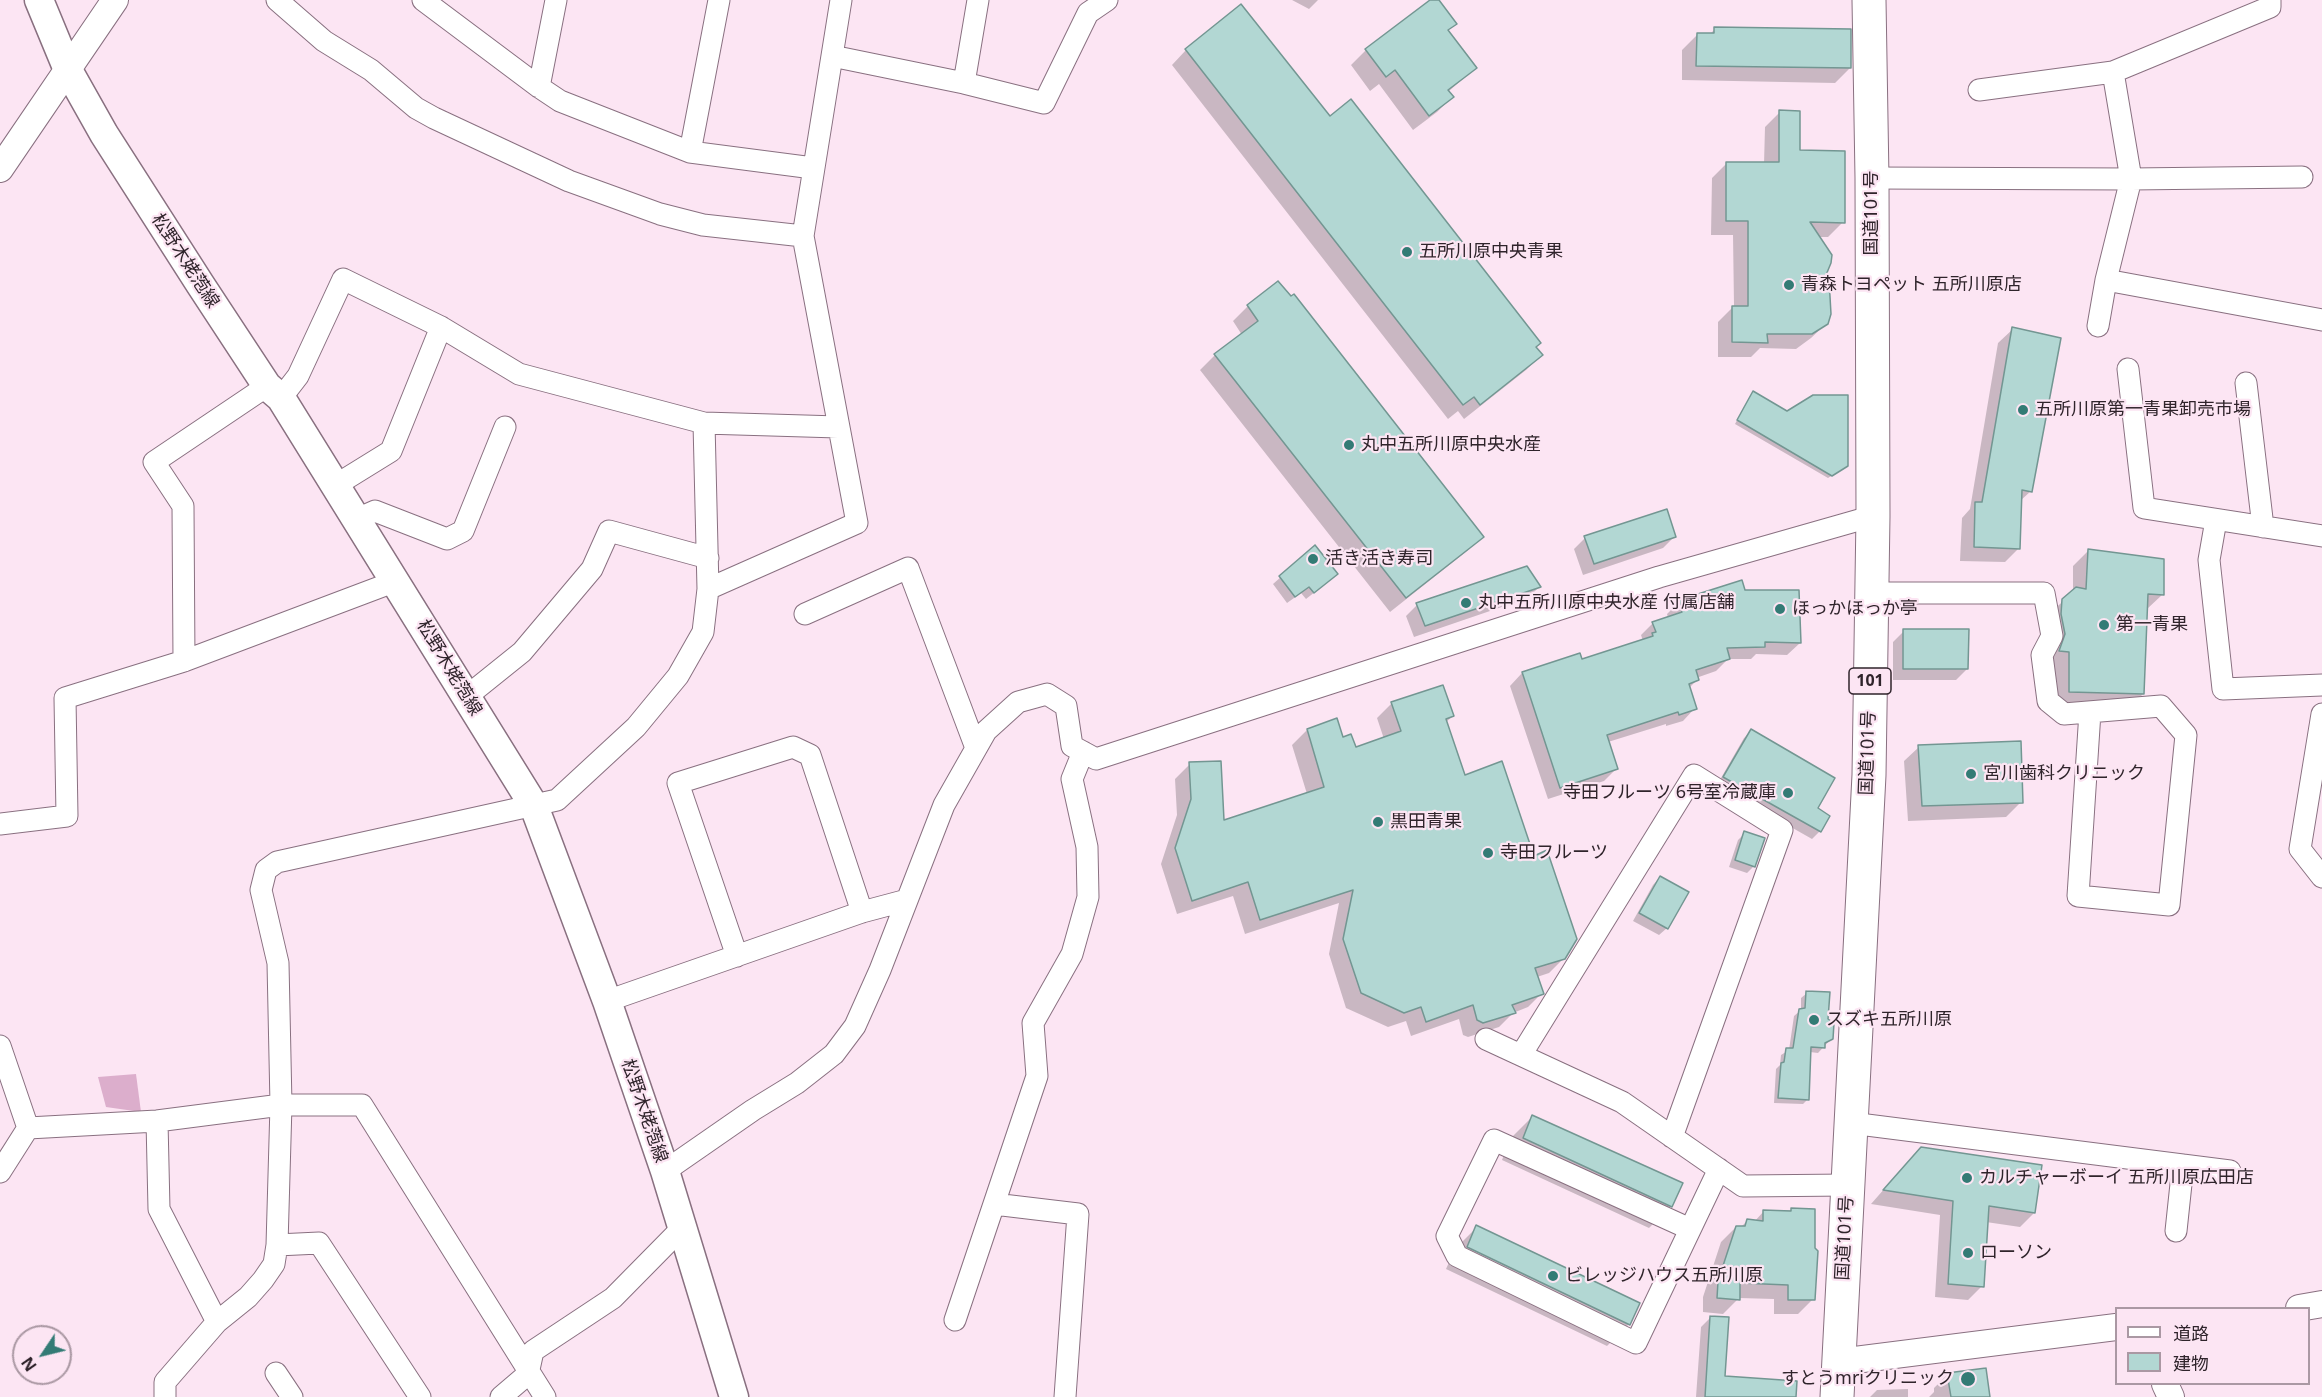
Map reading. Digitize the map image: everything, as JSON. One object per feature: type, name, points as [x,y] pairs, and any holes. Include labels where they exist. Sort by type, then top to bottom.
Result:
[{"type":"highway","name":"国道101号","points":[[1837,1397],[1869,775],[1873,516],[1869,0]]},
{"type":"main road","name":"松野木姥萢線","points":[[39,0],[68,70],[149,206],[336,485],[534,806],[607,1001],[665,1171],[734,1397]]},
{"type":"street","points":[[0,169],[115,0]]},
{"type":"street","points":[[277,0],[324,41],[371,70],[417,108],[569,181],[660,214],[703,225],[803,236]]},
{"type":"street","points":[[423,0],[560,101],[690,152],[813,168]]},
{"type":"street","points":[[538,87],[556,0]]},
{"type":"street","points":[[690,152],[719,0]]},
{"type":"street","points":[[708,589],[856,523],[803,236],[841,0]]},
{"type":"street","points":[[964,83],[978,0]]},
{"type":"street","points":[[832,56],[964,83],[1044,103],[1088,13],[1107,0]]},
{"type":"street","points":[[1978,90],[2114,72],[2270,6],[2270,0]]},
{"type":"street","points":[[2098,326],[2106,280],[2131,179],[2114,72]]},
{"type":"street","points":[[1872,178],[2302,177]]},
{"type":"street","points":[[184,661],[183,506],[154,462],[298,376],[343,279],[441,327],[519,374],[704,423],[838,426]]},
{"type":"street","points":[[2106,280],[2322,320]]},
{"type":"street","points":[[336,485],[391,451],[441,327]]},
{"type":"street","points":[[2128,369],[2144,508],[2322,536]]},
{"type":"street","points":[[2246,383],[2264,527]]},
{"type":"street","points":[[165,1397],[165,1382],[217,1322],[248,1297],[274,1264],[277,1245],[281,1105],[278,963],[261,890],[266,870],[277,862],[557,800],[636,727],[678,676],[703,632],[708,589],[704,423]]},
{"type":"street","points":[[357,519],[375,511],[447,539],[463,531],[505,427]]},
{"type":"street","points":[[665,1171],[753,1110],[797,1083],[834,1054],[855,1026],[880,970],[945,805],[986,731],[1018,702],[1047,694],[1066,706],[1072,746],[1096,759],[1659,577],[1873,516]]},
{"type":"street","points":[[2216,520],[2209,560],[2223,689],[2322,685]]},
{"type":"street","points":[[466,697],[522,652],[592,568],[609,531],[708,558]]},
{"type":"street","points":[[805,614],[908,568],[976,748]]},
{"type":"street","points":[[0,824],[67,816],[65,698],[184,661],[396,581]]},
{"type":"street","points":[[1872,593],[2044,593],[2052,636],[2042,655],[2048,701],[2064,714],[2161,706],[2186,735],[2169,905],[2078,896],[2091,712]]},
{"type":"street","points":[[2322,714],[2300,849],[2322,877]]},
{"type":"street","points":[[737,956],[678,783],[793,747],[810,755],[862,912]]},
{"type":"street","points":[[955,1320],[1037,1076],[1033,1023],[1072,954],[1088,897],[1087,847],[1072,779],[1083,752]]},
{"type":"street","points":[[1521,1055],[1694,776],[1782,830],[1672,1137]]},
{"type":"street","points":[[607,1001],[862,912],[907,900]]},
{"type":"street","points":[[1486,1039],[1622,1102],[1743,1186],[1848,1185]]},
{"type":"street","points":[[0,1046],[28,1128]]},
{"type":"street","points":[[28,1128],[157,1121],[281,1105],[362,1105],[528,1374],[545,1397]]},
{"type":"street","points":[[157,1121],[159,1209],[217,1322]]},
{"type":"street","points":[[1851,1123],[2230,1172]]},
{"type":"street","points":[[0,1172],[28,1128]]},
{"type":"street","points":[[1690,1229],[1494,1140],[1447,1236],[1457,1256],[1636,1343],[1719,1169]]},
{"type":"street","points":[[2176,1231],[2182,1165]]},
{"type":"street","points":[[994,1204],[1078,1215],[1065,1397]]},
{"type":"street","points":[[501,1397],[528,1374],[533,1351],[613,1298],[681,1229]]},
{"type":"street","points":[[277,1245],[319,1243],[420,1397]]},
{"type":"street","points":[[2305,1307],[2322,1304]]},
{"type":"street","points":[[1839,1362],[2115,1327]]},
{"type":"street","points":[[276,1373],[292,1397]]},
{"type":"shaded area","points":[[136,1074],[141,1112],[106,1107],[98,1077]]},
{"type":"building","points":[[1430,0],[1439,0],[1457,24],[1448,30],[1477,68],[1448,90],[1454,97],[1429,116],[1395,70],[1386,77],[1365,49]]},
{"type":"building","name":"五所川原中央青果","points":[[1241,4],[1330,116],[1351,99],[1541,343],[1536,347],[1543,355],[1480,405],[1474,397],[1463,405],[1185,49]]},
{"type":"building","points":[[1714,27],[1851,29],[1851,68],[1696,66],[1697,33],[1714,33]]},
{"type":"building","points":[[1779,110],[1800,111],[1800,150],[1845,151],[1845,223],[1810,222],[1832,255],[1826,275],[1829,279],[1831,314],[1828,324],[1812,334],[1767,334],[1768,343],[1732,342],[1732,306],[1748,306],[1748,221],[1726,221],[1726,162],[1779,162]]},
{"type":"building","name":"丸中五所川原中央水産","points":[[1278,281],[1291,296],[1294,294],[1484,537],[1406,598],[1214,354],[1258,321],[1247,305]]},
{"type":"building","name":"五所川原第一青果卸売市場","points":[[2012,327],[2061,338],[2032,492],[2022,490],[2020,549],[1974,547],[1975,502],[1982,502]]},
{"type":"building","points":[[1753,391],[1787,411],[1813,395],[1848,395],[1848,466],[1832,476],[1737,420]]},
{"type":"building","points":[[1667,509],[1676,537],[1594,564],[1584,536]]},
{"type":"building","name":"活き活き寿司","points":[[1315,545],[1338,574],[1314,593],[1309,587],[1295,597],[1279,576]]},
{"type":"building","name":"第一青果","points":[[2088,549],[2164,559],[2164,595],[2148,594],[2144,694],[2069,692],[2069,652],[2059,651],[2065,634],[2061,614],[2062,599],[2076,587],[2086,589]]},
{"type":"building","name":"丸中五所川原中央水産 付属店舗","points":[[1527,566],[1541,587],[1425,626],[1416,603]]},
{"type":"building","points":[[1742,580],[1745,590],[1799,590],[1801,643],[1765,642],[1765,647],[1727,648],[1730,659],[1696,670],[1699,680],[1689,684],[1697,709],[1679,715],[1678,712],[1607,735],[1618,769],[1560,788],[1522,672],[1580,653],[1582,659],[1653,636],[1652,633],[1656,632],[1652,622],[1682,612],[1679,600]]},
{"type":"building","points":[[1903,629],[1969,629],[1968,669],[1903,669]]},
{"type":"building","points":[[1443,685],[1454,716],[1446,719],[1465,775],[1502,761],[1534,856],[1547,850],[1577,939],[1565,959],[1535,968],[1544,994],[1512,1005],[1516,1013],[1483,1023],[1477,1020],[1473,1005],[1426,1022],[1421,1007],[1404,1013],[1361,993],[1343,939],[1353,890],[1260,920],[1248,882],[1192,901],[1175,848],[1191,799],[1189,762],[1221,761],[1224,820],[1324,787],[1307,729],[1337,718],[1343,737],[1351,734],[1356,747],[1401,731],[1391,702]]},
{"type":"building","name":"寺田フルーツ 6号室冷蔵庫","points":[[1751,729],[1835,778],[1818,808],[1830,816],[1821,832],[1723,777]]},
{"type":"building","name":"宮川歯科クリニック","points":[[2021,741],[2023,803],[1922,806],[1918,745]]},
{"type":"building","points":[[1744,831],[1765,838],[1755,867],[1735,860]]},
{"type":"building","points":[[1660,876],[1689,892],[1668,929],[1639,913]]},
{"type":"building","points":[[1806,991],[1830,992],[1828,1019],[1834,1023],[1833,1039],[1825,1043],[1825,1048],[1811,1047],[1809,1100],[1778,1098],[1781,1063],[1784,1062],[1786,1048],[1793,1048],[1799,1009],[1805,1008]]},
{"type":"building","points":[[1532,1115],[1683,1183],[1672,1207],[1523,1138]]},
{"type":"building","name":"カルチャーボーイ 五所川原広田店","points":[[1921,1147],[2042,1165],[2035,1213],[1989,1206],[1984,1287],[1948,1284],[1953,1201],[1883,1190]]},
{"type":"building","points":[[1791,1208],[1815,1209],[1815,1248],[1818,1251],[1815,1300],[1788,1300],[1788,1285],[1740,1283],[1740,1300],[1717,1298],[1718,1281],[1736,1226],[1745,1226],[1747,1219],[1763,1221],[1763,1210],[1791,1211]]},
{"type":"building","name":"ビレッジハウス五所川原","points":[[1476,1225],[1640,1303],[1630,1325],[1467,1247]]},
{"type":"building","points":[[1710,1316],[1729,1317],[1725,1376],[1797,1381],[1796,1397],[1705,1397]]},
{"type":"building","name":"すとうmriクリニック","points":[[1986,1368],[1990,1397],[1951,1397],[1947,1373]]},
{"type":"place","name":"五所川原中央青果","points":[[1407,252]]},
{"type":"place","name":"青森トヨペット 五所川原店","points":[[1789,285]]},
{"type":"place","name":"五所川原第一青果卸売市場","points":[[2023,410]]},
{"type":"place","name":"丸中五所川原中央水産","points":[[1349,445]]},
{"type":"place","name":"活き活き寿司","points":[[1313,559]]},
{"type":"place","name":"丸中五所川原中央水産 付属店舗","points":[[1466,603]]},
{"type":"place","name":"ほっかほっか亭","points":[[1780,609]]},
{"type":"place","name":"第一青果","points":[[2104,625]]},
{"type":"place","name":"宮川歯科クリニック","points":[[1971,774]]},
{"type":"place","name":"寺田フルーツ 6号室冷蔵庫","points":[[1788,793]]},
{"type":"place","name":"黒田青果","points":[[1378,822]]},
{"type":"place","name":"寺田フルーツ","points":[[1488,853]]},
{"type":"place","name":"スズキ五所川原","points":[[1814,1020]]},
{"type":"place","name":"カルチャーボーイ 五所川原広田店","points":[[1967,1178]]},
{"type":"place","name":"ローソン","points":[[1968,1253]]},
{"type":"place","name":"ビレッジハウス五所川原","points":[[1553,1276]]},
{"type":"place","name":"すとうmriクリニック","points":[[1968,1379]]}]
